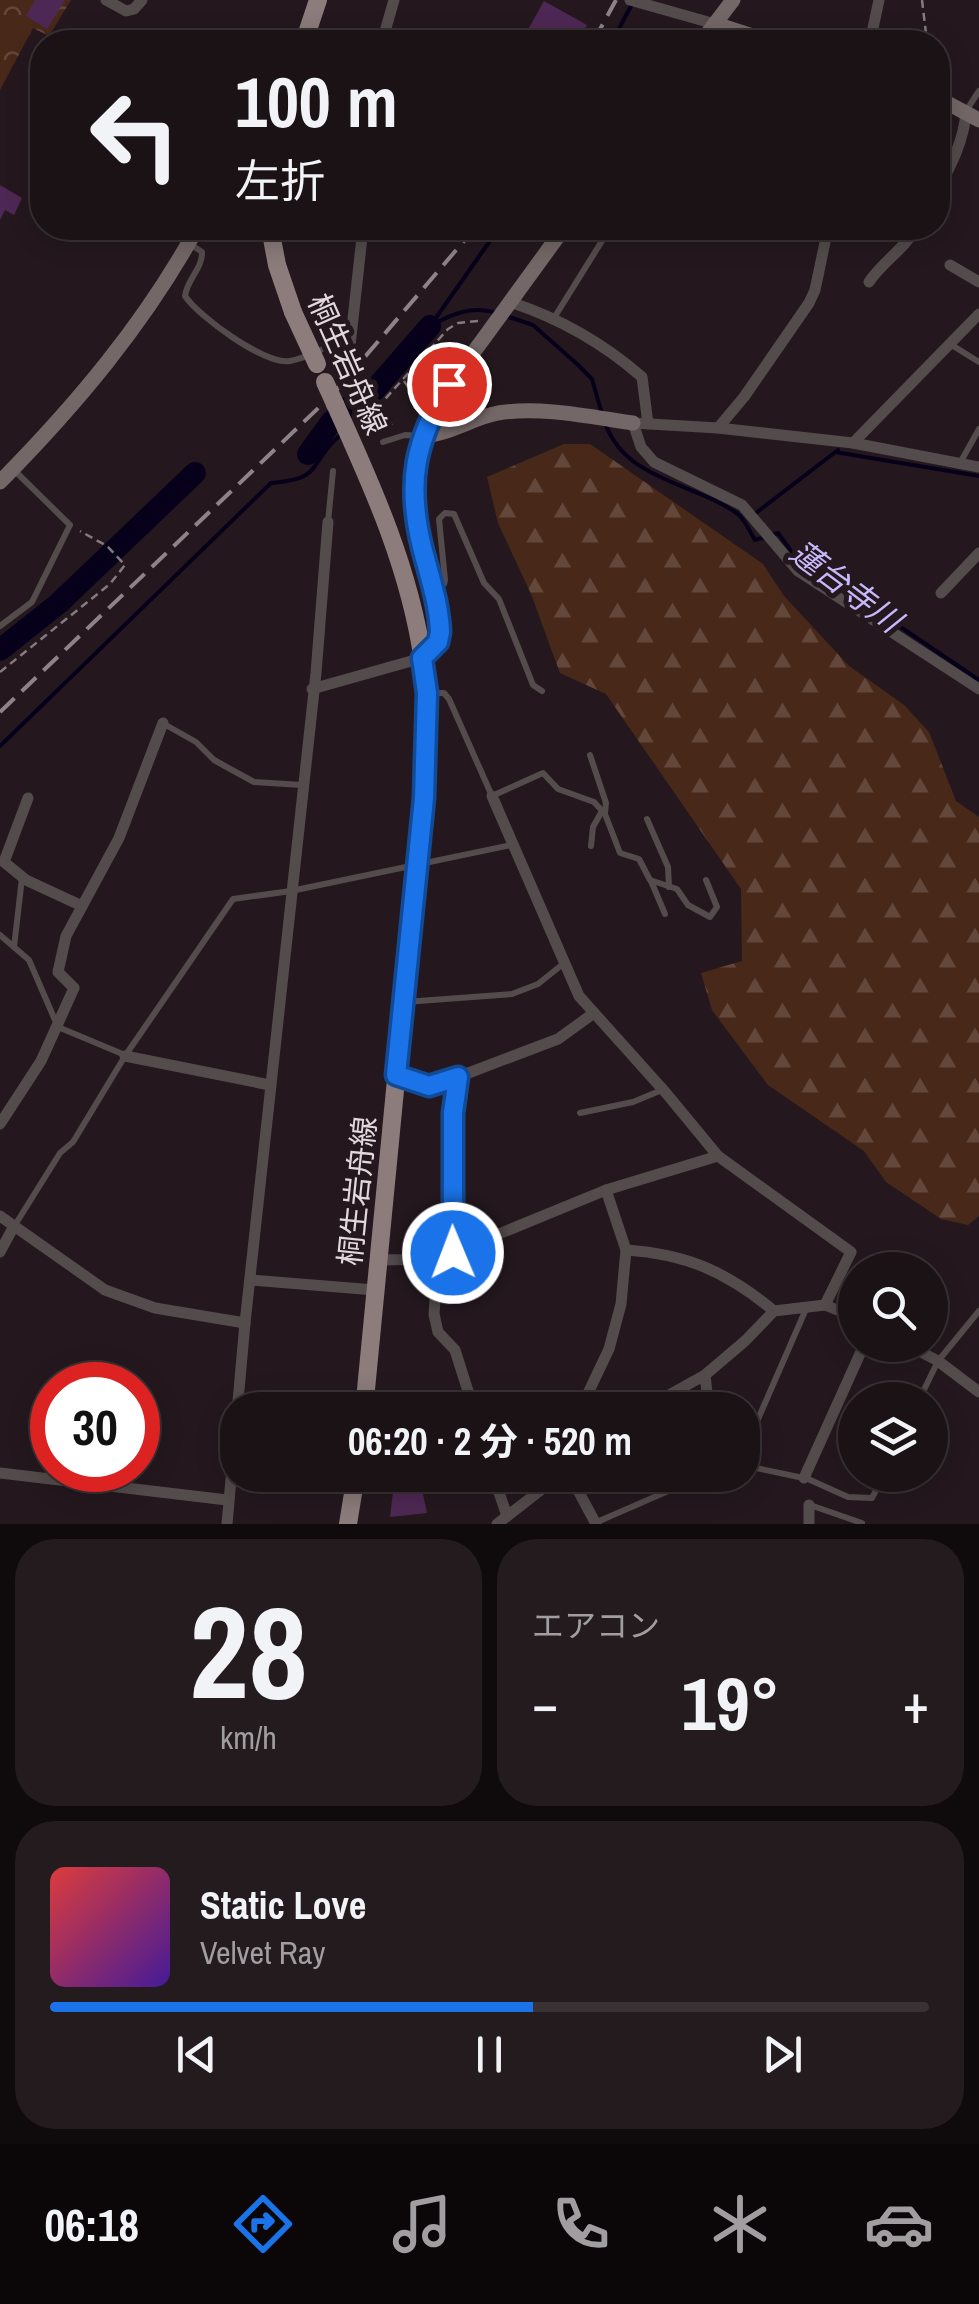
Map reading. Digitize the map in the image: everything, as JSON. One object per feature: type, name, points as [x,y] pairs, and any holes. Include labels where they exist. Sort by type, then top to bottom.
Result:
[{"type":"main road","points":[[308,30],[318,0]]},
{"type":"main road","points":[[710,30],[733,0]]},
{"type":"main road","points":[[715,24],[734,30]]},
{"type":"main road","points":[[950,103],[975,113]]},
{"type":"main road","points":[[0,482],[66,414],[111,360],[190,240]]},
{"type":"main road","name":"桐生岩舟線","points":[[272,240],[293,312],[396,549],[427,693],[424,798],[366,1392]]},
{"type":"main road","points":[[422,658],[438,642],[440,632],[413,506],[422,436],[449,384],[490,323],[508,305],[555,240]]},
{"type":"main road","points":[[422,436],[441,434],[502,413],[641,423]]},
{"type":"main road","points":[[348,1524],[353,1492]]},
{"type":"street","points":[[106,0],[126,11],[142,0]]},
{"type":"street","points":[[385,30],[394,0]]},
{"type":"street","points":[[630,0],[715,24]]},
{"type":"street","points":[[873,30],[879,0]]},
{"type":"street","points":[[950,166],[965,126],[975,113]]},
{"type":"street","points":[[350,346],[362,240]]},
{"type":"street","points":[[718,428],[808,303],[825,240]]},
{"type":"street","points":[[868,282],[909,240]]},
{"type":"street","points":[[950,265],[979,282]]},
{"type":"street","points":[[508,305],[554,318],[616,355],[642,377],[640,447],[654,462],[742,505],[798,571],[979,689]]},
{"type":"street","points":[[853,443],[979,314]]},
{"type":"street","points":[[641,423],[853,443],[979,467]]},
{"type":"street","points":[[227,1524],[244,1323],[328,522]]},
{"type":"street","points":[[941,593],[979,553]]},
{"type":"street","points":[[312,689],[422,658]]},
{"type":"street","points":[[0,1124],[41,1061],[74,988],[58,972],[66,936],[120,838],[163,723]]},
{"type":"street","points":[[492,796],[579,996],[718,1156],[850,1252],[825,1306]]},
{"type":"street","points":[[28,798],[2,864],[82,906]]},
{"type":"street","points":[[396,1075],[429,1086],[458,1077],[558,1039],[594,1012]]},
{"type":"street","points":[[126,1056],[270,1086]]},
{"type":"street","points":[[453,1253],[453,1113],[458,1077]]},
{"type":"street","points":[[378,1260],[438,1259],[606,1190],[718,1156]]},
{"type":"street","points":[[588,1392],[608,1349],[621,1304],[626,1250],[606,1190]]},
{"type":"street","points":[[0,1216],[104,1290],[154,1308],[244,1323]]},
{"type":"street","points":[[0,1252],[14,1226]]},
{"type":"street","points":[[626,1250],[665,1253],[702,1266],[736,1282],[774,1311]]},
{"type":"street","points":[[438,1259],[434,1314],[438,1332],[454,1350],[468,1392]]},
{"type":"street","points":[[250,1280],[375,1290]]},
{"type":"street","points":[[674,1392],[705,1375],[774,1311],[825,1306],[838,1311]]},
{"type":"street","points":[[804,1478],[856,1362]]},
{"type":"street","points":[[939,1362],[979,1392]]},
{"type":"street","points":[[705,1375],[707,1392]]},
{"type":"street","points":[[0,1473],[227,1500]]},
{"type":"street","points":[[496,1492],[502,1520],[539,1492]]},
{"type":"street","points":[[579,1492],[596,1523]]},
{"type":"street","points":[[809,1505],[809,1524]]},
{"type":"lane","points":[[975,113],[979,91]]},
{"type":"lane","points":[[554,318],[603,240]]},
{"type":"lane","points":[[188,243],[202,252],[202,258],[186,285],[185,296],[196,309],[249,348],[282,361],[301,358],[329,344],[350,346]]},
{"type":"lane","points":[[948,344],[979,362]]},
{"type":"lane","points":[[960,464],[979,429]]},
{"type":"lane","points":[[383,442],[405,435],[422,436]]},
{"type":"lane","points":[[0,626],[32,602],[70,525],[13,468]]},
{"type":"lane","points":[[328,522],[333,471]]},
{"type":"lane","points":[[433,590],[445,580],[439,519],[445,512],[454,514],[484,583],[499,599],[533,685],[542,691]]},
{"type":"lane","points":[[427,693],[444,692],[449,699],[492,796],[542,772],[558,788],[594,802],[603,812],[620,853],[639,860],[665,914]]},
{"type":"lane","points":[[163,723],[196,742],[214,760],[254,782],[302,785]]},
{"type":"lane","points":[[590,755],[606,803],[593,827],[591,846]]},
{"type":"lane","points":[[647,818],[668,868],[669,886]]},
{"type":"lane","points":[[14,1226],[60,1153],[74,1142],[126,1056],[233,898],[290,891],[512,845]]},
{"type":"lane","points":[[14,946],[22,876]]},
{"type":"lane","points":[[650,880],[678,889],[688,905],[710,917],[717,906],[706,880]]},
{"type":"lane","points":[[0,935],[29,960],[58,1026],[126,1056]]},
{"type":"lane","points":[[403,1002],[512,994],[538,984],[564,963]]},
{"type":"lane","points":[[580,1114],[633,1102],[663,1089]]},
{"type":"lane","points":[[760,1414],[806,1308]]},
{"type":"lane","points":[[948,1349],[979,1311]]},
{"type":"lane","points":[[760,1469],[804,1478],[848,1497],[872,1498],[875,1492]]},
{"type":"lane","points":[[596,1523],[664,1492]]},
{"type":"lane","points":[[809,1505],[862,1523]]},
{"type":"path","points":[[922,0],[925,30]]},
{"type":"path","points":[[376,407],[448,329],[468,320],[490,323]]},
{"type":"path","points":[[350,346],[350,360],[362,383],[360,390],[389,418],[392,427]]},
{"type":"path","points":[[403,379],[422,409]]},
{"type":"path","points":[[0,672],[110,584],[122,569],[122,562],[107,546],[70,525]]},
{"type":"green space","points":[[0,0],[71,0],[53,30],[30,30],[0,90]]},
{"type":"green space","points":[[564,444],[590,444],[763,564],[784,596],[849,666],[904,705],[929,732],[956,801],[979,817],[979,1216],[968,1225],[941,1219],[886,1182],[864,1151],[768,1085],[712,1010],[701,973],[742,961],[741,889],[606,694],[560,673],[531,594],[498,523],[487,477]]},
{"type":"building","points":[[35,0],[65,0],[47,29],[26,16]]},
{"type":"building","points":[[544,1],[587,25],[584,30],[528,30]]},
{"type":"building","points":[[0,185],[22,198],[14,215],[5,210],[0,220]]},
{"type":"building","points":[[393,1492],[423,1492],[427,1513],[390,1517]]},
{"type":"waterway","points":[[618,30],[632,4]]},
{"type":"waterway","points":[[433,322],[491,240]]},
{"type":"waterway","name":"蓮台寺川","points":[[430,326],[462,312],[497,313]]},
{"type":"waterway","name":"蓮台寺川","points":[[506,316],[533,325],[592,379],[602,414]]},
{"type":"waterway","name":"蓮台寺川","points":[[349,407],[364,402],[430,326]]},
{"type":"waterway","name":"蓮台寺川","points":[[355,419],[364,402]]},
{"type":"waterway","name":"蓮台寺川","points":[[308,454],[332,421]]},
{"type":"waterway","name":"蓮台寺川","points":[[605,423],[615,442],[644,469],[738,514],[755,540],[778,533],[794,555],[979,680]]},
{"type":"waterway","name":"蓮台寺川","points":[[0,746],[271,483],[307,474],[339,436]]},
{"type":"waterway","points":[[752,516],[838,450]]},
{"type":"waterway","points":[[835,452],[979,476]]},
{"type":"waterway","points":[[0,650],[59,603],[195,473]]},
{"type":"railway","points":[[600,30],[616,0]]},
{"type":"railway","points":[[0,712],[334,393],[465,240]]},
{"type":"route","points":[[449,384],[428,420],[412,490],[440,632],[438,642],[422,658],[427,693],[424,798],[396,1075],[429,1086],[458,1077],[453,1113],[453,1253]]}]
